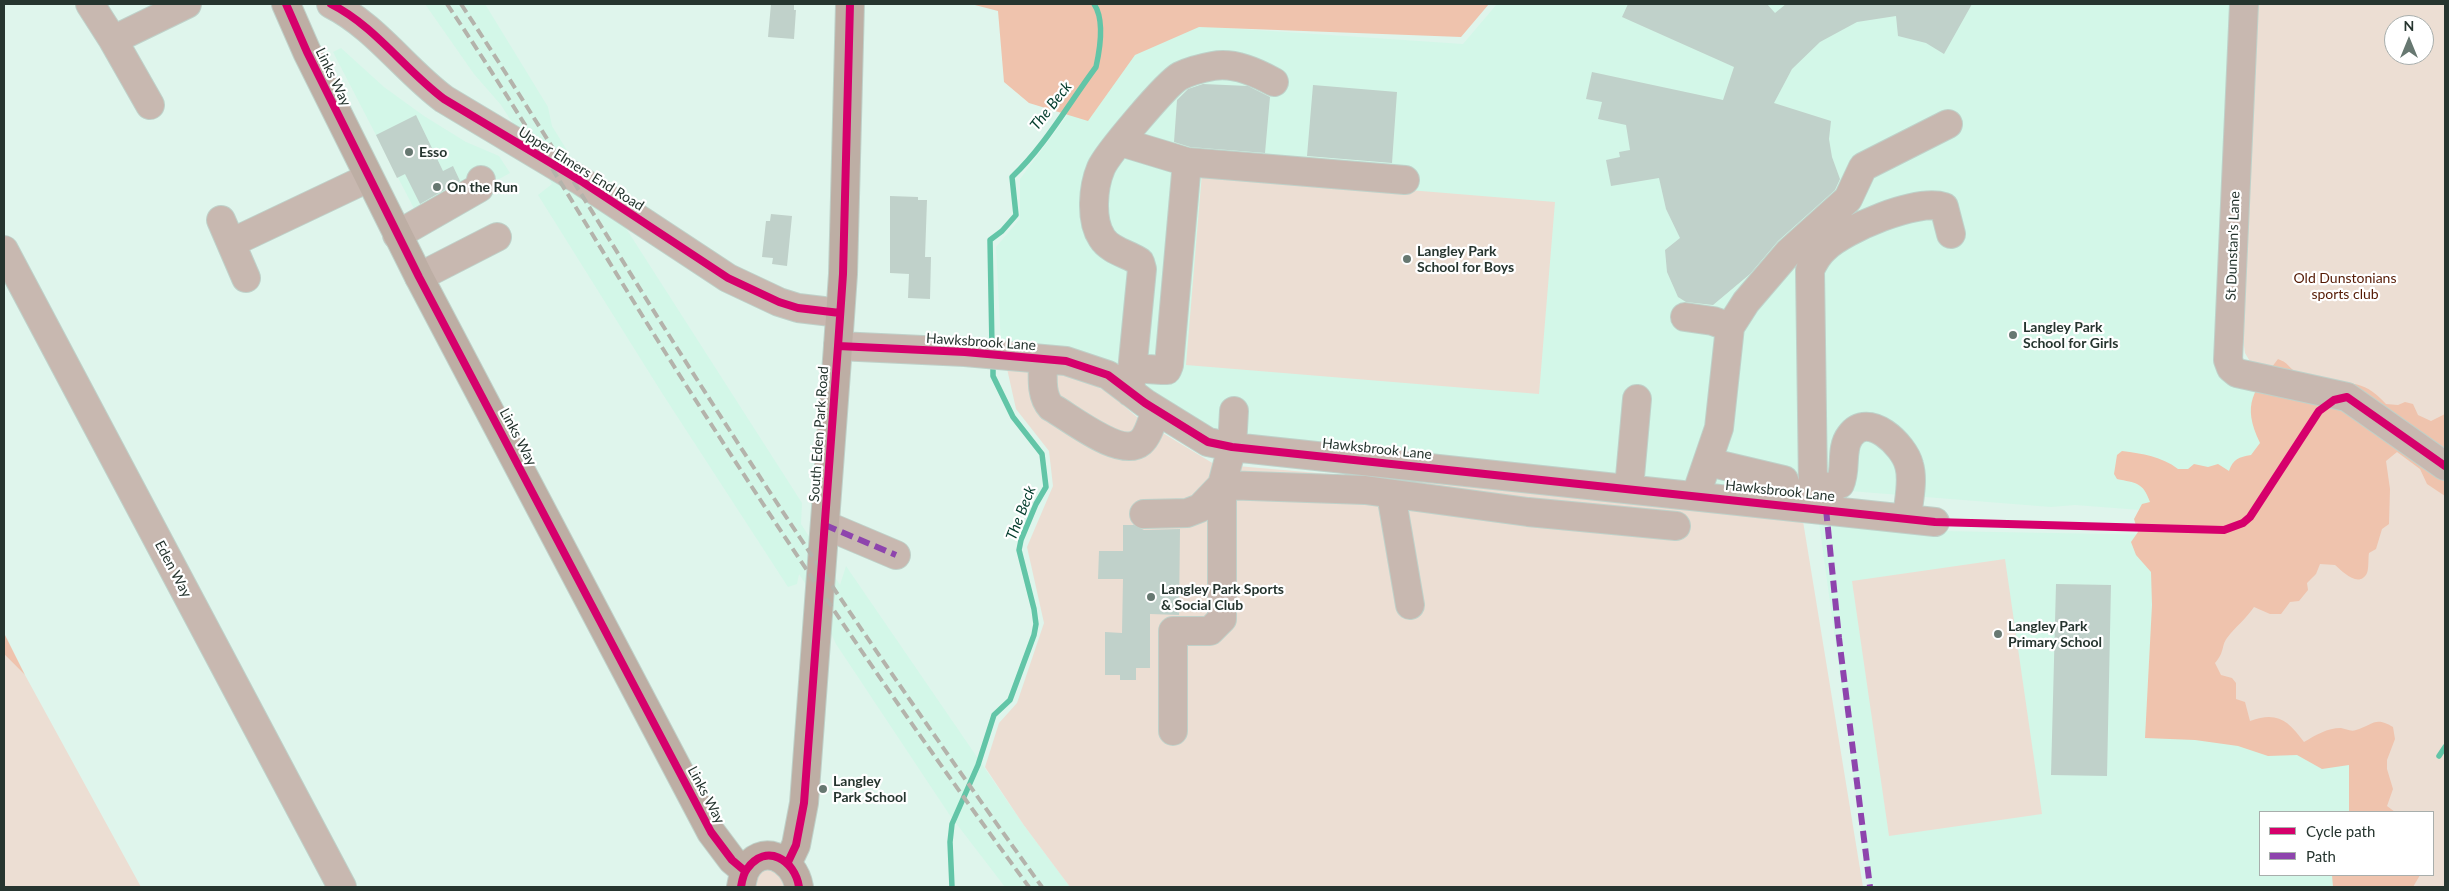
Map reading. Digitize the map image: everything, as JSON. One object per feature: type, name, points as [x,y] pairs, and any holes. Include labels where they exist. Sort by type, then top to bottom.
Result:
[{"type":"main road","name":"Links Way","points":[[286,4],[368,178],[419,277],[711,832],[732,860],[743,879]]},
{"type":"main road","name":"South Eden Park Road","points":[[788,862],[796,845],[804,803],[838,346],[850,4]]},
{"type":"main road","points":[[743,879],[760,858],[777,857],[788,862],[797,877],[799,887]]},
{"type":"street","points":[[90,4],[113,40],[150,106]]},
{"type":"street","points":[[113,40],[188,4]]},
{"type":"street","name":"Upper Elmers End Road","points":[[330,4],[365,27],[434,91],[473,117],[581,181],[728,278],[779,302],[798,308],[840,313]]},
{"type":"street","name":"St Dunstan's Lane","points":[[2244,4],[2228,360],[2234,383],[2347,397],[2445,466]]},
{"type":"street","points":[[1187,162],[1169,365],[1166,370],[1131,380],[1142,269],[1140,262],[1112,247],[1103,239],[1097,226],[1095,210],[1096,186],[1102,166],[1166,87],[1179,76],[1214,66],[1230,65],[1255,72],[1274,82]]},
{"type":"street","points":[[1696,495],[1719,428],[1724,400],[1730,327],[1746,302],[1788,253],[1848,199],[1863,167],[1948,124]]},
{"type":"street","points":[[1121,142],[1187,162],[1405,180]]},
{"type":"street","points":[[246,278],[226,232],[368,178]]},
{"type":"street","points":[[397,234],[479,188],[481,180]]},
{"type":"street","points":[[1820,497],[1810,270],[1816,258],[1826,247],[1876,219],[1894,213],[1921,208],[1944,208],[1951,234]]},
{"type":"street","points":[[419,277],[497,237]]},
{"type":"street","name":"Eden Way","points":[[4,250],[342,887]]},
{"type":"street","points":[[1685,317],[1713,321],[1730,327]]},
{"type":"street","name":"Hawksbrook Lane","points":[[838,346],[965,352],[1066,361],[1108,375],[1131,380],[1156,410],[1208,442],[1232,447],[1793,505],[1820,497],[1907,519],[1935,522]]},
{"type":"street","points":[[1043,359],[1043,390],[1046,402],[1097,435],[1119,445],[1130,447],[1146,437],[1156,410]]},
{"type":"street","points":[[1629,488],[1637,399]]},
{"type":"street","points":[[1173,731],[1173,631],[1210,631],[1222,620],[1222,485],[1232,447],[1234,411]]},
{"type":"street","points":[[1820,497],[1840,484],[1844,477],[1848,438],[1854,431],[1864,428],[1876,428],[1886,433],[1893,440],[1909,465],[1907,519]]},
{"type":"street","points":[[1708,462],[1784,480],[1793,505]]},
{"type":"street","points":[[1144,514],[1187,513],[1200,508],[1222,485],[1289,486],[1391,494],[1528,512],[1676,526]]},
{"type":"street","points":[[1391,494],[1410,605]]},
{"type":"street","points":[[825,525],[896,555]]},
{"type":"shaded area","points":[[425,4],[485,4],[548,107],[552,126],[600,204],[620,219],[802,503],[801,524],[840,585],[846,566],[1023,824],[1070,887],[1005,887],[949,814],[836,644],[830,631],[831,622],[799,574],[797,584],[788,587],[662,393],[538,195],[552,184],[501,105],[474,74]]},
{"type":"shaded area","points":[[971,4],[1489,4],[1461,37],[1199,27],[1135,55],[1088,121],[1029,103],[1004,82],[998,11]]},
{"type":"shaded area","name":"Langley Park School for Boys","points":[[1497,4],[2249,4],[2240,148],[2221,377],[2321,398],[2192,514],[2075,505],[2051,507],[1812,488],[1813,512],[1234,442],[1109,369],[1001,344],[996,247],[1020,219],[1020,179],[1104,66],[1108,20],[1463,44]]},
{"type":"shaded area","points":[[341,48],[384,87],[424,116],[466,142],[499,156],[510,173],[421,222],[333,52]]},
{"type":"shaded area","points":[[2278,359],[2295,371],[2315,379],[2353,384],[2369,389],[2386,404],[2398,405],[2405,402],[2413,404],[2418,415],[2431,421],[2445,414],[2445,496],[2427,484],[2420,469],[2397,452],[2386,461],[2390,489],[2389,524],[2382,529],[2376,549],[2369,553],[2368,571],[2364,577],[2355,579],[2335,565],[2320,564],[2316,574],[2307,583],[2308,590],[2299,601],[2290,602],[2281,614],[2270,614],[2254,607],[2227,638],[2215,663],[2221,675],[2232,678],[2236,683],[2236,699],[2245,702],[2250,721],[2259,718],[2275,717],[2293,728],[2304,742],[2322,732],[2336,728],[2354,731],[2374,722],[2382,722],[2393,727],[2395,739],[2387,760],[2387,769],[2393,789],[2387,806],[2394,811],[2349,811],[2349,765],[2322,769],[2297,755],[2268,756],[2238,746],[2195,740],[2145,738],[2152,605],[2151,572],[2136,555],[2131,542],[2138,532],[2134,519],[2142,504],[2150,502],[2145,491],[2138,484],[2117,479],[2114,474],[2117,455],[2122,451],[2158,458],[2178,469],[2188,469],[2194,464],[2208,467],[2218,464],[2229,471],[2235,461],[2251,455],[2260,443],[2251,418],[2251,407],[2253,398],[2262,380]]},
{"type":"shaded area","name":"Langley Park Primary School","points":[[1818,515],[1941,531],[2165,535],[2358,757],[2357,811],[2259,811],[2259,876],[2360,876],[2362,887],[1869,887]]},
{"type":"shaded area","points":[[4,633],[25,675],[4,654]]},
{"type":"shaded area","points":[[2332,876],[2419,876],[2413,887],[2333,887]]},
{"type":"green space","name":"Old Dunstonians sports club","points":[[2256,4],[2445,4],[2445,458],[2252,365],[2245,353],[2243,339]]},
{"type":"green space","points":[[1202,173],[1555,202],[1539,394],[1186,365]]},
{"type":"green space","points":[[1006,364],[1071,373],[1109,393],[1138,418],[1214,464],[1802,515],[1863,887],[1070,887],[1023,824],[985,767],[999,723],[1017,703],[1044,623],[1027,547],[1053,486],[1049,451],[1016,409]]},
{"type":"green space","points":[[2324,416],[2445,474],[2445,887],[2362,887],[2360,876],[2434,876],[2434,811],[2357,811],[2358,757],[2156,733]]},
{"type":"green space","points":[[2005,559],[2042,814],[1889,836],[1852,581]]},
{"type":"green space","points":[[4,654],[25,675],[141,887],[4,887]]},
{"type":"green space","points":[[773,868],[793,887],[752,887],[759,874]]},
{"type":"building","points":[[771,4],[794,4],[794,10],[796,10],[794,39],[768,37]]},
{"type":"building","points":[[1628,4],[1767,4],[1775,13],[1786,4],[1972,4],[1944,54],[1926,43],[1898,36],[1896,16],[1857,22],[1820,42],[1792,69],[1774,103],[1831,121],[1829,139],[1832,157],[1840,179],[1835,190],[1778,241],[1750,274],[1713,305],[1686,302],[1678,297],[1667,272],[1665,250],[1680,238],[1666,209],[1659,178],[1611,186],[1606,160],[1620,157],[1619,152],[1630,150],[1626,125],[1598,119],[1602,102],[1586,99],[1592,72],[1723,100],[1734,67],[1622,17]]},
{"type":"building","points":[[1203,84],[1248,86],[1270,97],[1265,153],[1190,147],[1174,142],[1177,100],[1188,89]]},
{"type":"building","points":[[1313,85],[1397,92],[1392,163],[1307,156]]},
{"type":"building","name":"Esso","points":[[416,115],[443,171],[453,166],[460,181],[420,204],[405,174],[397,178],[376,135]]},
{"type":"building","points":[[890,196],[918,197],[918,200],[927,200],[925,257],[931,257],[930,299],[908,298],[909,274],[890,273]]},
{"type":"building","points":[[771,214],[792,216],[787,266],[772,264],[773,258],[762,257],[766,221],[770,221]]},
{"type":"building","name":"Langley Park Sports & Social Club","points":[[1123,525],[1134,525],[1144,530],[1180,529],[1179,615],[1150,614],[1150,668],[1136,668],[1136,680],[1120,680],[1120,675],[1105,675],[1105,632],[1122,633],[1123,579],[1098,579],[1099,551],[1123,551]]},
{"type":"building","points":[[2056,584],[2111,585],[2107,776],[2051,775]]},
{"type":"waterway","name":"The Beck","points":[[992,347],[990,240],[1002,231],[1016,215],[1012,177],[1046,138],[1096,67],[1101,26],[1094,4]]},
{"type":"waterway","name":"The Beck","points":[[952,887],[950,842],[952,824],[978,765],[994,715],[1010,700],[1034,635],[1036,624],[1019,550],[1021,540],[1036,504],[1046,487],[1042,454],[1013,417],[993,376],[993,361]]},
{"type":"waterway","points":[[2439,756],[2445,747]]},
{"type":"railway","points":[[447,4],[508,97],[625,288],[767,510],[852,637],[1029,887]]},
{"type":"railway","points":[[461,4],[684,359],[815,560],[904,692],[1042,887]]},
{"type":"marked path","points":[[1826,509],[1839,638],[1870,887]]},
{"type":"marked path","points":[[825,525],[896,555]]},
{"type":"cycle path","points":[[286,4],[307,52],[419,277],[711,832],[732,860],[745,871]]},
{"type":"cycle path","points":[[331,4],[362,24],[444,99],[581,181],[728,278],[779,302],[798,308],[840,313]]},
{"type":"cycle path","points":[[788,862],[796,845],[804,803],[838,346],[843,274],[850,4]]},
{"type":"cycle path","points":[[838,346],[965,352],[1066,361],[1108,375],[1145,403],[1208,442],[1232,447],[1935,522],[2224,530],[2243,523],[2250,517],[2319,411],[2334,400],[2347,397],[2445,466]]},
{"type":"cycle path","points":[[741,887],[747,869],[755,861],[771,856],[786,862],[792,869],[799,887]]},
{"type":"place","name":"Esso","points":[[409,152]]},
{"type":"place","name":"On the Run","points":[[437,187]]},
{"type":"place","name":"Langley Park School for Boys","points":[[1407,259]]},
{"type":"place","name":"Langley Park School for Girls","points":[[2013,335]]},
{"type":"place","name":"Langley Park Sports & Social Club","points":[[1151,597]]},
{"type":"place","name":"Langley Park Primary School","points":[[1998,634]]},
{"type":"place","name":"Langley Park School","points":[[823,789]]}]
